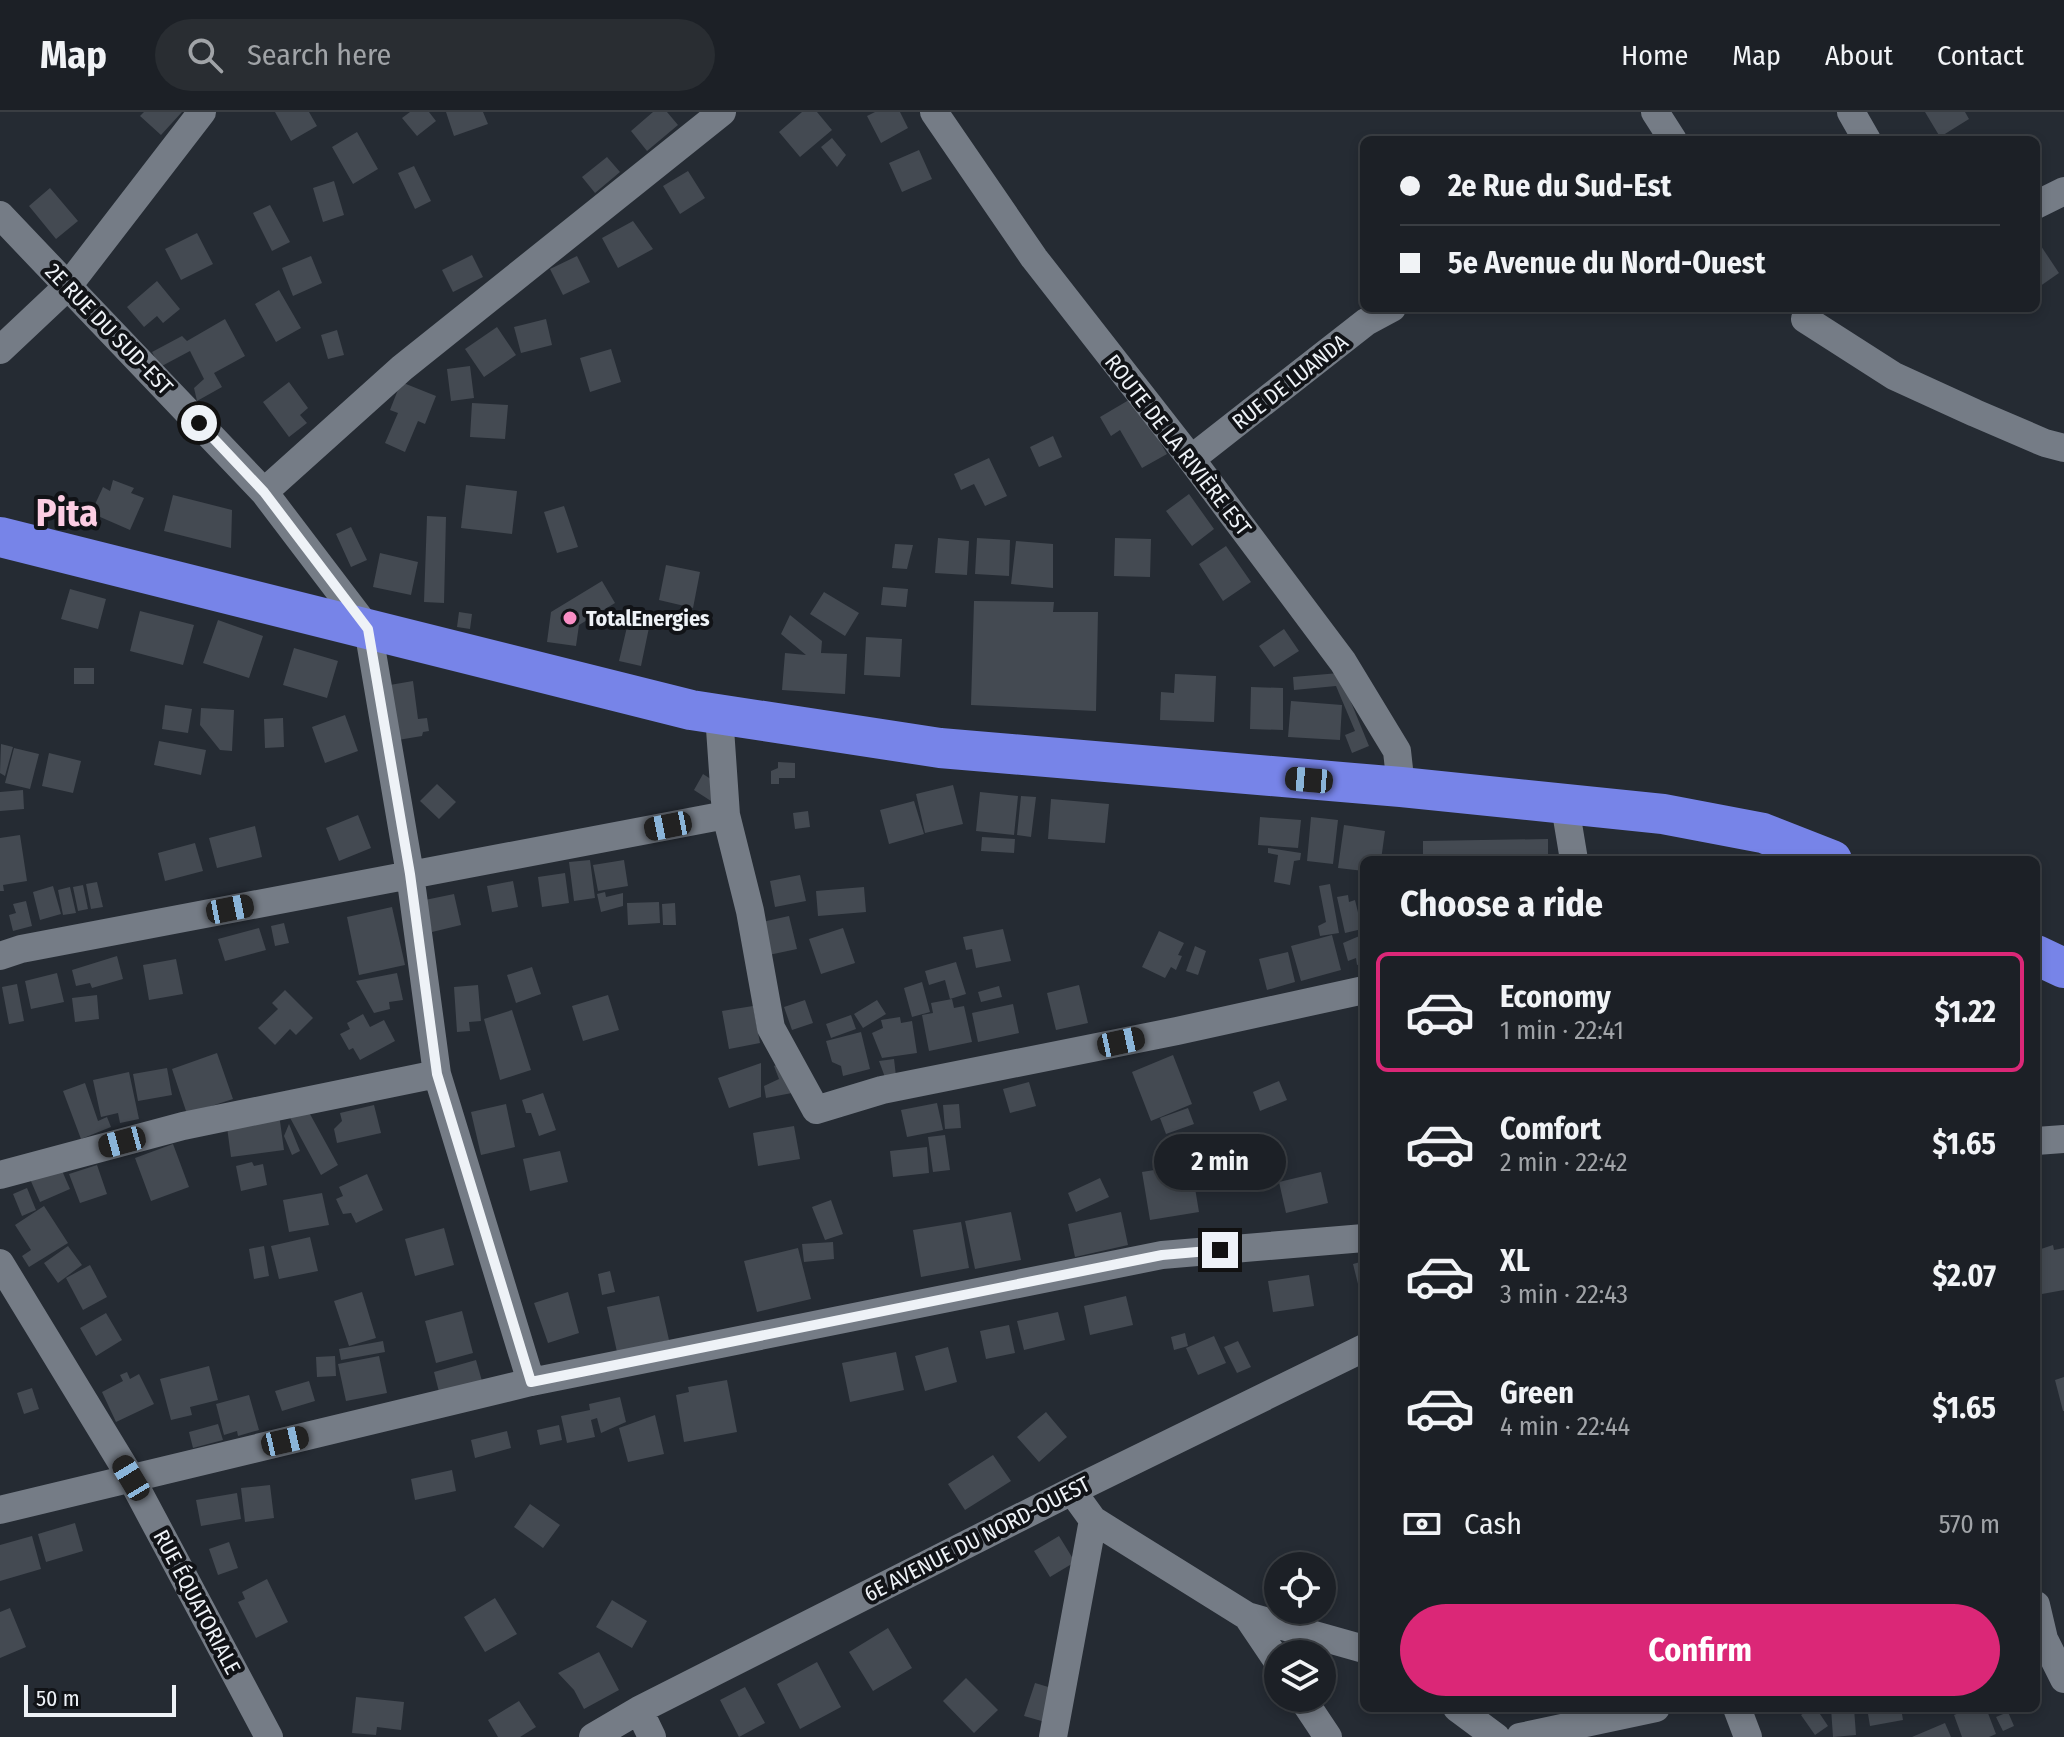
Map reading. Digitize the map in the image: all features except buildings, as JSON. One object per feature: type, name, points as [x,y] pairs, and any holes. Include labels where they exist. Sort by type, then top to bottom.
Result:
[{"type":"highway","points":[[0,537],[691,710],[940,748],[1401,787],[1663,814],[1763,833],[1822,856]]},
{"type":"highway","points":[[2040,957],[2064,970]]},
{"type":"street","points":[[0,350],[68,286],[202,112]]},
{"type":"street","points":[[264,492],[402,368],[722,112]]},
{"type":"street","name":"ROUTE DE LA RIVIÈRE EST","points":[[934,112],[1034,258],[1191,459],[1343,662],[1397,751],[1401,787]]},
{"type":"street","points":[[1655,112],[1670,136]]},
{"type":"street","points":[[1851,112],[1865,136]]},
{"type":"street","points":[[2040,203],[2064,191]]},
{"type":"street","name":"2E RUE DU SUD-EST","points":[[0,215],[264,492],[368,629]]},
{"type":"street","name":"RUE DE LUANDA","points":[[1191,459],[1366,322],[1385,312]]},
{"type":"street","points":[[1807,312],[1894,376],[2045,443],[2064,448]]},
{"type":"street","points":[[368,629],[410,874],[437,1074],[531,1382]]},
{"type":"street","points":[[719,714],[726,815],[750,911],[771,1028],[816,1110],[882,1090],[1360,991]]},
{"type":"street","points":[[1565,806],[1573,856]]},
{"type":"street","points":[[0,956],[21,949],[726,815]]},
{"type":"street","points":[[0,1175],[183,1126],[437,1074]]},
{"type":"street","points":[[2040,1141],[2064,1139]]},
{"type":"street","points":[[0,1510],[531,1382],[1162,1255],[1360,1238]]},
{"type":"street","name":"RUE ÉQUATORIALE","points":[[0,1263],[131,1478],[269,1737]]},
{"type":"street","name":"6E AVENUE DU NORD-OUEST","points":[[593,1737],[639,1710],[1072,1491],[1360,1350]]},
{"type":"street","points":[[1072,1491],[1093,1520],[1247,1616],[1360,1648]]},
{"type":"street","points":[[1053,1737],[1093,1520]]},
{"type":"street","points":[[1247,1616],[1264,1641]]},
{"type":"street","points":[[2040,1616],[2064,1679]]},
{"type":"street","points":[[639,1710],[652,1737]]},
{"type":"street","points":[[1311,1712],[1328,1737]]},
{"type":"street","points":[[1462,1712],[1496,1737]]},
{"type":"street","points":[[1520,1737],[1637,1712]]},
{"type":"street","points":[[1739,1712],[1748,1737]]},
{"type":"place","name":"TotalEnergies","points":[[570,618]]},
{"type":"district","name":"Pita","points":[[67,513]]},
{"type":"route","points":[[199,423],[264,492],[368,629],[410,874],[437,1074],[531,1382],[1162,1255],[1220,1250]]}]
